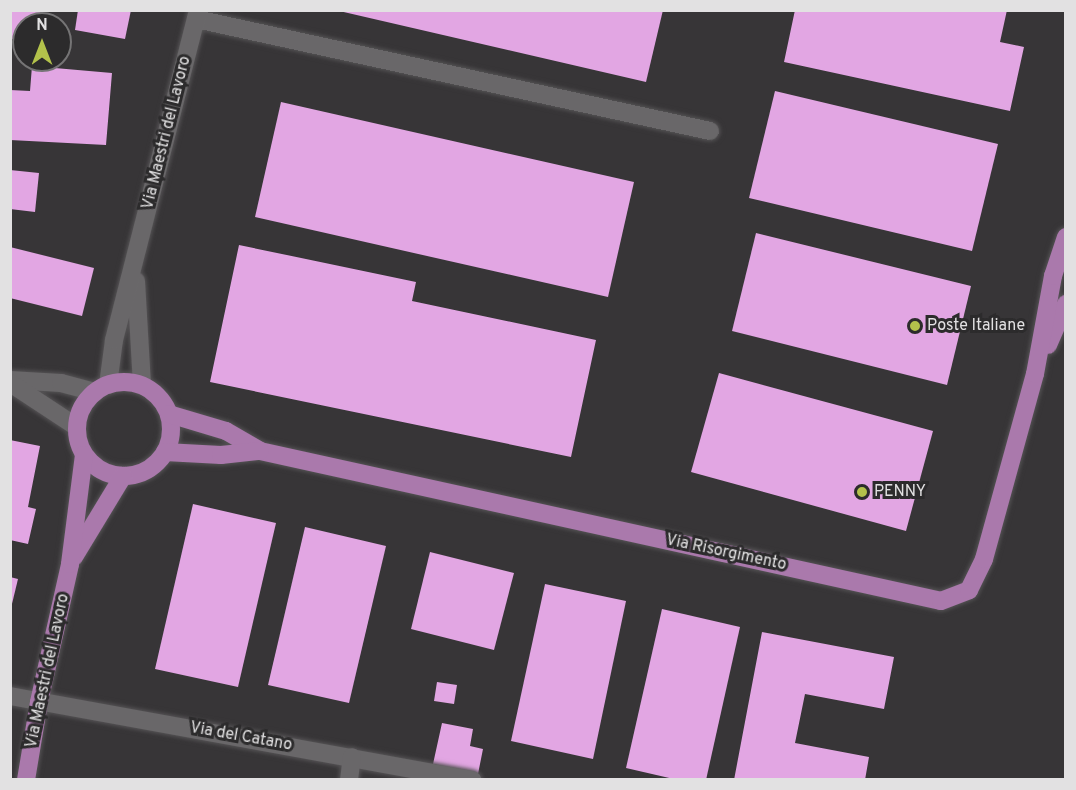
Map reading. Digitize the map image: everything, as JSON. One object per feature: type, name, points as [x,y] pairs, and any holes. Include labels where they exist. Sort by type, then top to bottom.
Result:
[{"type":"main road","name":"Via Risorgimento","points":[[169,414],[226,431],[260,451],[941,601],[969,590],[984,559],[1035,374],[1053,276],[1065,237]]},
{"type":"main road","name":"Via Risorgimento","points":[[1035,374],[1065,304]]},
{"type":"main road","points":[[84,455],[95,466],[108,473],[123,476],[147,470],[165,453],[171,434],[169,414],[158,397],[142,386],[131,382],[101,388]]},
{"type":"main road","name":"Via Maestri del Lavoro","points":[[26,780],[39,702],[70,564],[84,455],[77,427],[79,414],[101,388]]},
{"type":"main road","name":"Via Risorgimento","points":[[165,453],[221,455],[260,451]]},
{"type":"main road","name":"Via Maestri del Lavoro","points":[[70,564],[123,476]]},
{"type":"street","points":[[197,15],[710,131]]},
{"type":"street","name":"Via Maestri del Lavoro","points":[[101,388],[197,15]]},
{"type":"street","name":"Via Maestri del Lavoro","points":[[136,256],[136,321],[142,386]]},
{"type":"street","points":[[10,381],[61,383],[101,388]]},
{"type":"street","points":[[10,381],[77,427]]},
{"type":"street","name":"Via del Catano","points":[[10,696],[472,780]]},
{"type":"street","points":[[349,780],[352,757]]},
{"type":"building","points":[[10,10],[41,10],[40,12],[12,12],[12,39],[10,39]]},
{"type":"building","points":[[78,10],[131,10],[125,39],[75,30]]},
{"type":"building","points":[[335,10],[663,10],[646,82]]},
{"type":"building","points":[[795,10],[1007,10],[1000,42],[1024,47],[1010,111],[784,62]]},
{"type":"building","points":[[72,70],[112,73],[106,145],[10,140],[10,90],[30,91],[32,72],[72,72]]},
{"type":"building","points":[[775,91],[998,144],[972,251],[749,198]]},
{"type":"building","points":[[281,102],[634,182],[608,297],[255,217]]},
{"type":"building","points":[[10,170],[39,173],[35,212],[10,209]]},
{"type":"building","points":[[756,233],[971,286],[947,385],[732,331]]},
{"type":"building","points":[[239,245],[416,282],[412,301],[596,340],[571,457],[210,382]]},
{"type":"building","points":[[10,247],[94,268],[82,316],[10,298]]},
{"type":"building","points":[[719,373],[933,431],[906,531],[691,472]]},
{"type":"building","points":[[10,440],[40,446],[28,507],[36,509],[28,544],[10,540]]},
{"type":"building","points":[[193,504],[276,523],[238,687],[155,669]]},
{"type":"building","points":[[305,527],[386,546],[349,703],[268,685]]},
{"type":"building","points":[[430,552],[514,573],[494,650],[411,629]]},
{"type":"building","points":[[10,577],[18,579],[11,608],[10,608]]},
{"type":"building","points":[[545,584],[626,601],[593,759],[511,741]]},
{"type":"building","points":[[662,609],[740,627],[706,780],[678,780],[626,768]]},
{"type":"building","points":[[762,632],[894,657],[884,709],[805,694],[795,743],[869,757],[865,780],[734,780]]},
{"type":"building","points":[[437,682],[457,685],[454,704],[434,701]]},
{"type":"building","points":[[442,723],[473,729],[470,746],[483,749],[478,774],[433,764]]},
{"type":"place","name":"Poste Italiane","points":[[915,326]]},
{"type":"place","name":"PENNY","points":[[862,492]]}]
